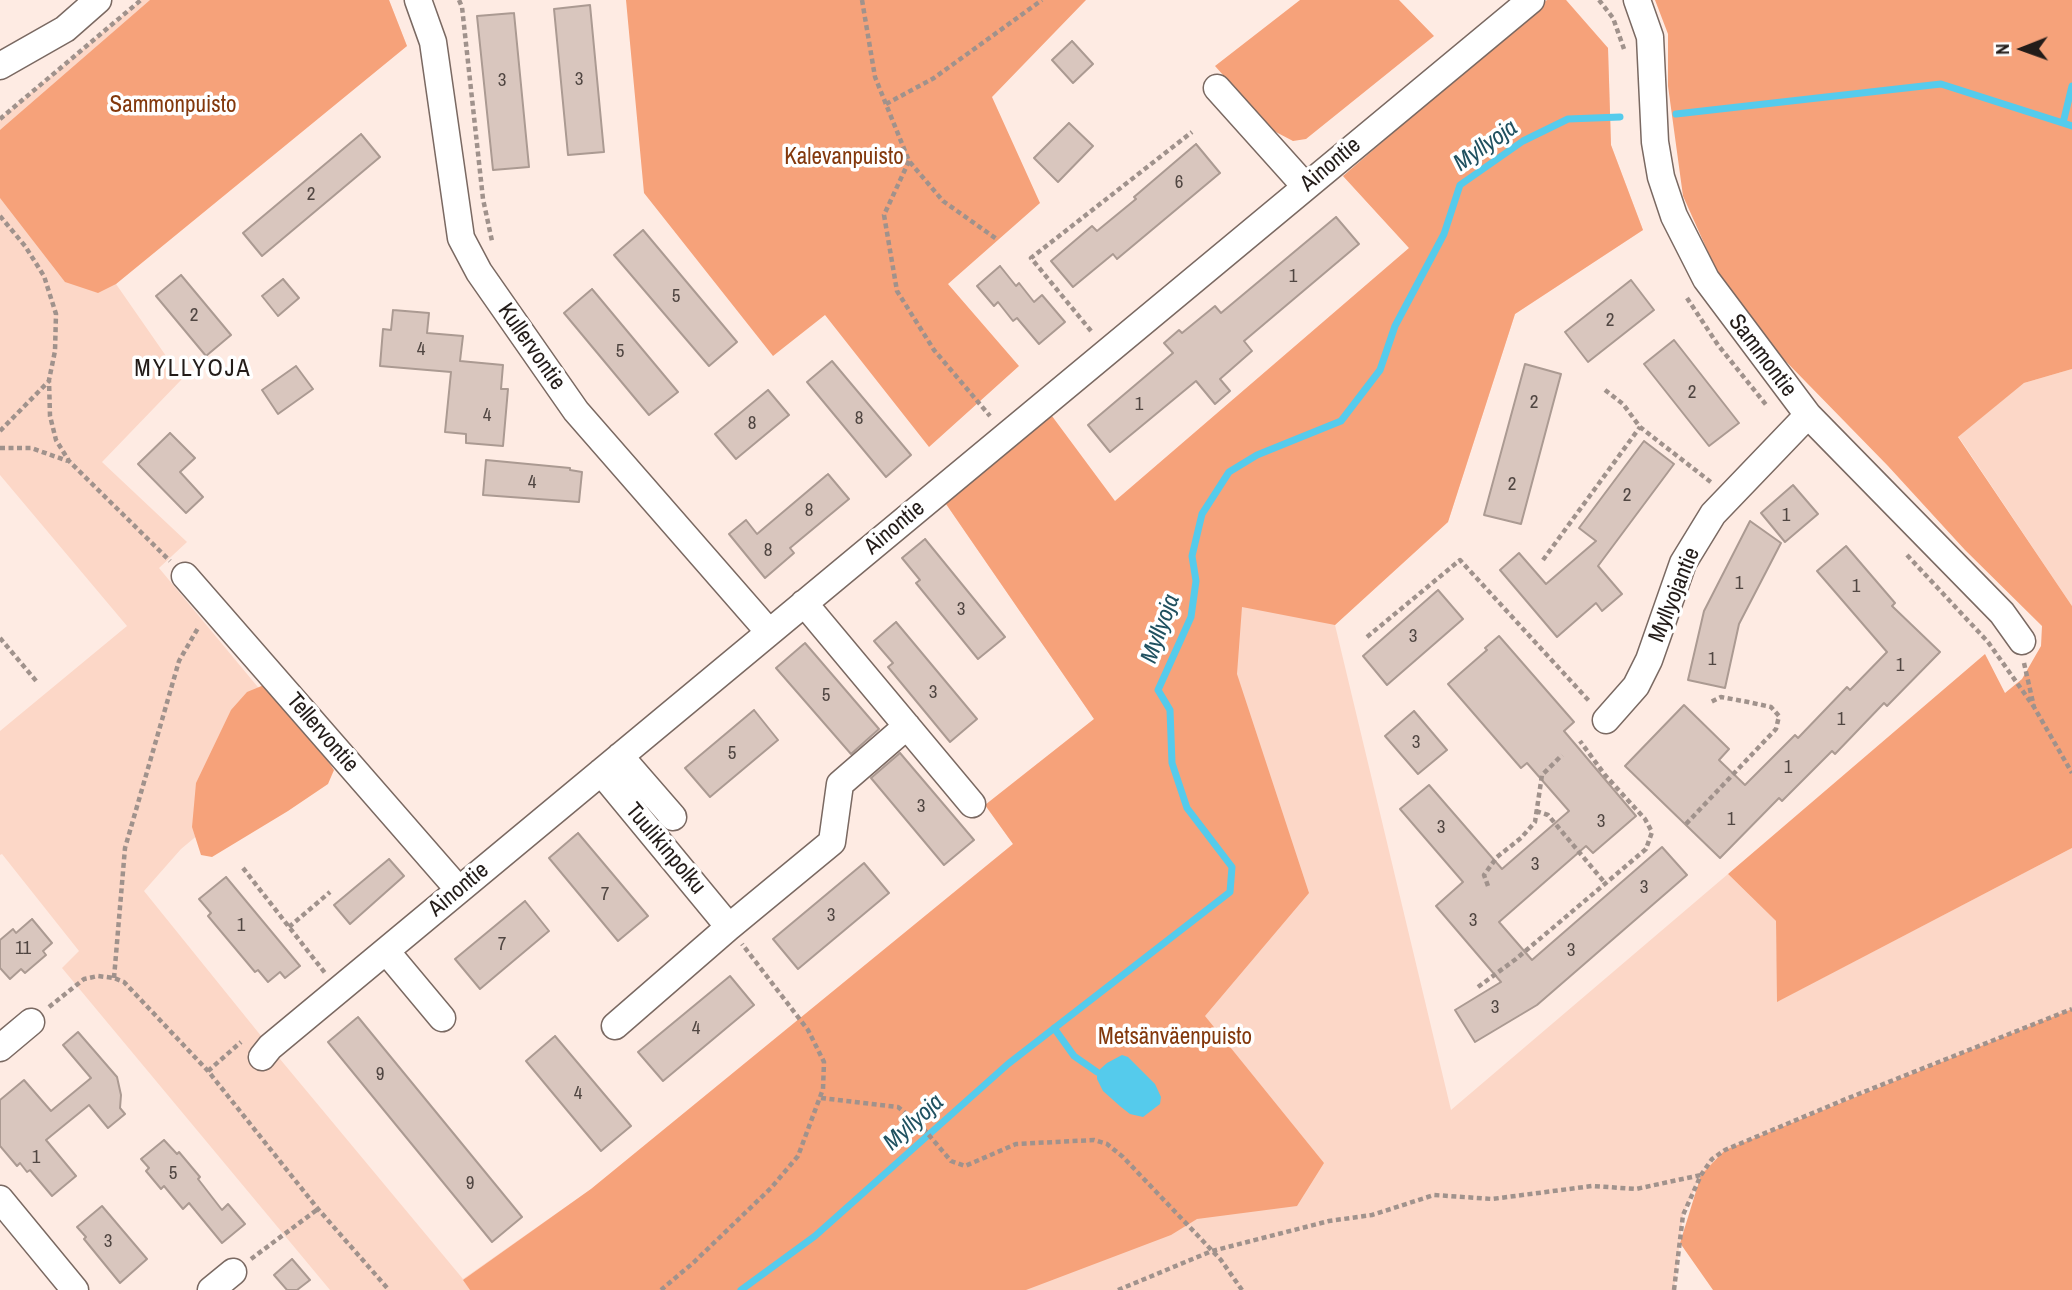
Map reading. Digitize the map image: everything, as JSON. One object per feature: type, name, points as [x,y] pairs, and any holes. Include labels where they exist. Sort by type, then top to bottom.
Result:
[{"type":"street","points":[[0,66],[65,29],[98,0]]},
{"type":"street","name":"Kullervontie","points":[[418,0],[433,42],[461,238],[479,272],[576,411],[769,632]]},
{"type":"street","name":"Ainontie","points":[[262,1057],[270,1047],[1531,0]]},
{"type":"street","name":"Sammontie","points":[[1637,0],[1650,37],[1655,142],[1661,177],[1674,216],[1706,279],[1808,415],[2002,613],[2022,642]]},
{"type":"street","points":[[1217,88],[1305,186]]},
{"type":"street","name":"Myllyojantie","points":[[1606,720],[1636,686],[1649,660],[1683,563],[1713,514],[1808,415]]},
{"type":"street","name":"Tellervontie","points":[[192,584],[459,890]]},
{"type":"street","points":[[804,603],[972,804]]},
{"type":"street","points":[[615,1026],[832,842],[841,784],[907,726]]},
{"type":"street","points":[[611,764],[673,817]]},
{"type":"street","name":"Tuulikinpolku","points":[[611,764],[729,927]]},
{"type":"street","points":[[386,951],[442,1018]]},
{"type":"street","points":[[0,1048],[31,1022]]},
{"type":"street","points":[[0,1199],[75,1290]]},
{"type":"street","points":[[211,1290],[233,1272]]},
{"type":"path","points":[[0,119],[141,0]]},
{"type":"path","points":[[459,0],[484,199],[493,239],[491,254],[479,272]]},
{"type":"path","points":[[862,0],[875,77],[909,161],[943,201],[998,240]]},
{"type":"path","points":[[886,104],[934,78],[1042,0]]},
{"type":"path","points":[[1091,331],[1031,258],[1192,132]]},
{"type":"path","points":[[909,161],[884,215],[897,291],[934,350],[990,415]]},
{"type":"path","points":[[0,216],[25,246],[44,276],[56,314],[55,351],[50,380],[50,416],[56,440],[69,461],[192,584],[198,630],[179,661],[125,848],[114,978]]},
{"type":"path","points":[[0,431],[50,380]]},
{"type":"path","points":[[1605,390],[1623,404],[1640,427],[1716,486]]},
{"type":"path","points":[[1543,560],[1640,427]]},
{"type":"path","points":[[0,448],[31,448],[69,461]]},
{"type":"path","points":[[1367,638],[1460,560],[1606,720]]},
{"type":"path","points":[[0,638],[37,682]]},
{"type":"path","points":[[2022,642],[2024,667],[2034,707],[2072,773]]},
{"type":"path","points":[[1686,824],[1776,729],[1779,716],[1771,706],[1721,697],[1709,703]]},
{"type":"path","points":[[1478,987],[1516,959],[1646,849],[1652,832],[1645,820],[1605,775],[1580,741]]},
{"type":"path","points":[[1488,886],[1484,875],[1497,857],[1521,838],[1535,822],[1542,775],[1562,755]]},
{"type":"path","points":[[1536,811],[1548,815],[1605,883]]},
{"type":"path","points":[[243,868],[338,991]]},
{"type":"path","points":[[289,927],[330,892]]},
{"type":"path","points":[[661,1290],[771,1188],[798,1156],[823,1089],[824,1062],[808,1030],[729,927]]},
{"type":"path","points":[[31,1022],[84,979],[98,976],[124,982],[208,1071],[318,1209],[389,1290]]},
{"type":"path","points":[[1674,1290],[1683,1216],[1701,1175],[1712,1159],[1725,1150],[1846,1098],[2072,1009]]},
{"type":"path","points":[[821,1098],[898,1107],[922,1127],[951,1161],[965,1166],[1016,1144],[1094,1140],[1107,1144],[1123,1157],[1212,1251],[1242,1290]]},
{"type":"path","points":[[1118,1290],[1212,1251],[1329,1221],[1372,1215],[1434,1195],[1492,1199],[1592,1186],[1636,1189],[1701,1175]]},
{"type":"path","points":[[233,1272],[318,1209]]},
{"type":"green space","name":"Metsänväenpuisto","points":[[141,0],[389,0],[407,46],[116,284],[182,379],[102,462],[187,542],[159,568],[306,745],[181,849],[144,891],[463,1279],[591,1189],[1013,844],[985,805],[1094,719],[946,504],[1115,501],[1409,248],[1343,176],[1547,0],[1566,0],[1608,48],[1611,145],[1643,230],[1515,314],[1448,522],[1335,625],[1451,1110],[1728,874],[1776,921],[1778,1001],[2072,848],[2072,1009],[1725,1150],[1701,1175],[1683,1215],[1674,1290],[330,1290],[62,968],[79,951],[2,854],[0,855],[0,731],[127,626],[0,475],[0,119]]},
{"type":"green space","name":"Sammonpuisto","points":[[150,0],[389,0],[407,46],[116,284],[98,293],[65,282],[0,198],[0,130]]},
{"type":"green space","name":"Kalevanpuisto","points":[[626,0],[1086,0],[992,97],[1040,203],[948,284],[1019,366],[929,447],[825,315],[773,356],[644,193]]},
{"type":"green space","points":[[1300,0],[1399,0],[1434,36],[1306,139],[1293,141],[1272,130],[1215,66]]},
{"type":"green space","name":"Metsänväenpuisto","points":[[1547,0],[1566,0],[1608,48],[1611,145],[1643,230],[1515,314],[1448,522],[1335,625],[1242,607],[1237,674],[1309,893],[1205,1016],[1324,1163],[1297,1206],[1197,1219],[1171,1235],[1026,1290],[470,1290],[463,1280],[591,1189],[1013,844],[985,805],[1094,719],[946,504],[1049,412],[1115,501],[1409,248],[1343,176]]},
{"type":"green space","points":[[1655,0],[2072,0],[2072,369],[2024,383],[1958,437],[2072,606],[2072,848],[1777,1002],[1776,921],[1728,874],[1985,654],[2005,693],[2022,679],[2041,646],[2042,626],[1965,550],[1888,466],[1765,340],[1717,272],[1683,196],[1668,86],[1668,34]]},
{"type":"green space","points":[[2072,369],[2072,606],[1958,436],[2024,383]]},
{"type":"green space","points":[[264,685],[311,736],[334,770],[328,784],[288,811],[212,857],[201,855],[192,827],[196,783],[231,710],[247,692]]},
{"type":"green space","points":[[2072,1009],[2072,1290],[1713,1290],[1680,1243],[1701,1175],[1725,1150]]},
{"type":"water","points":[[1122,1055],[1128,1057],[1155,1084],[1161,1097],[1160,1104],[1143,1117],[1130,1114],[1121,1107],[1103,1091],[1097,1079],[1097,1072]]},
{"type":"building","points":[[590,5],[604,152],[568,155],[554,9]]},
{"type":"building","points":[[514,13],[529,167],[493,170],[477,16]]},
{"type":"building","points":[[1072,41],[1093,64],[1073,83],[1052,60]]},
{"type":"building","points":[[1069,123],[1093,146],[1058,182],[1034,158]]},
{"type":"building","points":[[361,134],[380,157],[262,256],[243,233]]},
{"type":"building","points":[[1196,144],[1220,173],[1117,259],[1113,254],[1073,287],[1051,261],[1092,226],[1097,231]]},
{"type":"building","points":[[1336,217],[1359,244],[1244,341],[1252,351],[1220,379],[1230,391],[1215,404],[1196,381],[1110,452],[1088,425],[1173,353],[1164,343],[1179,330],[1182,333],[1215,306],[1221,313]]},
{"type":"building","points":[[643,230],[737,342],[709,366],[614,255]]},
{"type":"building","points":[[1000,266],[1016,286],[1019,283],[1034,302],[1042,295],[1065,322],[1039,344],[1017,318],[1013,321],[998,302],[994,306],[977,286]]},
{"type":"building","points":[[181,275],[231,335],[206,356],[156,296]]},
{"type":"building","points":[[283,279],[299,298],[278,316],[262,296]]},
{"type":"building","points":[[1631,280],[1654,310],[1588,362],[1565,332]]},
{"type":"building","points":[[592,289],[678,392],[649,415],[564,313]]},
{"type":"building","points":[[393,310],[429,313],[427,333],[463,336],[460,361],[503,365],[501,389],[508,389],[503,446],[466,443],[466,434],[445,432],[451,372],[380,366],[383,329],[391,330]]},
{"type":"building","points":[[1674,340],[1739,423],[1709,446],[1644,364]]},
{"type":"building","points":[[832,361],[911,455],[886,477],[807,382]]},
{"type":"building","points":[[1525,364],[1561,374],[1521,524],[1484,515]]},
{"type":"building","points":[[296,366],[313,389],[278,414],[262,390]]},
{"type":"building","points":[[768,390],[789,415],[736,459],[715,434]]},
{"type":"building","points":[[170,433],[195,458],[180,472],[203,497],[186,513],[138,464]]},
{"type":"building","points":[[1644,441],[1674,464],[1598,566],[1622,594],[1602,611],[1596,603],[1557,637],[1500,570],[1519,553],[1546,584],[1596,541],[1579,528]]},
{"type":"building","points":[[486,460],[570,468],[582,472],[579,502],[483,495]]},
{"type":"building","points":[[828,474],[849,499],[790,548],[794,553],[765,578],[729,534],[746,520],[757,534]]},
{"type":"building","points":[[1793,485],[1818,514],[1785,542],[1761,513]]},
{"type":"building","points":[[1750,521],[1781,543],[1739,624],[1725,688],[1688,680],[1704,611]]},
{"type":"building","points":[[925,539],[1005,637],[978,659],[916,583],[920,580],[902,558]]},
{"type":"building","points":[[1846,546],[1895,603],[1892,606],[1940,652],[1887,706],[1884,703],[1835,754],[1832,751],[1782,801],[1779,798],[1720,858],[1625,766],[1684,705],[1729,749],[1719,760],[1745,785],[1795,735],[1798,738],[1847,687],[1850,690],[1887,652],[1817,571]]},
{"type":"building","points":[[1438,590],[1463,619],[1387,685],[1363,656]]},
{"type":"building","points":[[896,622],[977,719],[950,742],[888,667],[893,663],[874,641]]},
{"type":"building","points":[[1499,636],[1574,722],[1564,731],[1636,816],[1593,853],[1586,846],[1499,922],[1532,960],[1662,847],[1687,875],[1537,1005],[1475,1042],[1455,1010],[1501,982],[1436,906],[1463,882],[1400,809],[1429,785],[1502,869],[1569,811],[1527,763],[1521,768],[1448,684]]},
{"type":"building","points":[[805,643],[879,729],[851,754],[776,668]]},
{"type":"building","points":[[754,710],[778,740],[710,797],[685,768]]},
{"type":"building","points":[[1414,711],[1447,750],[1418,774],[1385,736]]},
{"type":"building","points":[[900,753],[974,840],[944,865],[871,778]]},
{"type":"building","points":[[578,833],[648,916],[618,941],[549,858]]},
{"type":"building","points":[[389,859],[404,876],[350,924],[334,905]]},
{"type":"building","points":[[864,863],[889,893],[798,969],[773,939]]},
{"type":"building","points":[[226,877],[300,966],[285,978],[280,972],[268,982],[258,970],[255,972],[208,916],[211,913],[199,899]]},
{"type":"building","points":[[525,901],[549,931],[480,989],[455,959]]},
{"type":"building","points":[[32,919],[52,943],[43,951],[46,955],[25,973],[21,969],[10,979],[0,968],[0,940],[13,929],[16,933]]},
{"type":"building","points":[[730,976],[754,1005],[663,1081],[638,1052]]},
{"type":"building","points":[[358,1017],[522,1217],[492,1242],[328,1042]]},
{"type":"building","points":[[78,1032],[117,1077],[121,1095],[120,1108],[125,1114],[108,1128],[89,1105],[46,1140],[76,1176],[52,1196],[30,1170],[27,1172],[20,1163],[17,1166],[0,1146],[0,1100],[24,1080],[51,1111],[91,1078],[63,1045]]},
{"type":"building","points":[[555,1036],[631,1126],[601,1151],[526,1061]]},
{"type":"building","points":[[164,1140],[177,1154],[179,1152],[200,1177],[198,1179],[222,1210],[228,1204],[245,1224],[222,1243],[189,1203],[183,1209],[164,1186],[161,1189],[146,1171],[149,1168],[141,1159]]},
{"type":"building","points":[[102,1206],[147,1259],[120,1283],[77,1227]]},
{"type":"building","points":[[292,1259],[310,1280],[297,1290],[287,1290],[274,1275]]},
{"type":"waterway","name":"Myllyoja","points":[[1676,114],[1941,84],[2072,126]]},
{"type":"waterway","points":[[2063,123],[2072,86]]},
{"type":"waterway","name":"Myllyoja","points":[[741,1290],[815,1236],[1008,1064],[1230,892],[1232,867],[1187,808],[1172,763],[1170,710],[1158,690],[1191,617],[1196,581],[1192,556],[1202,514],[1229,472],[1257,455],[1341,421],[1380,370],[1395,326],[1444,234],[1460,185],[1523,141],[1568,119],[1620,117]]},
{"type":"waterway","points":[[1054,1028],[1074,1056],[1097,1072]]},
{"type":"district","name":"MYLLYOJA","points":[[193,370]]}]
